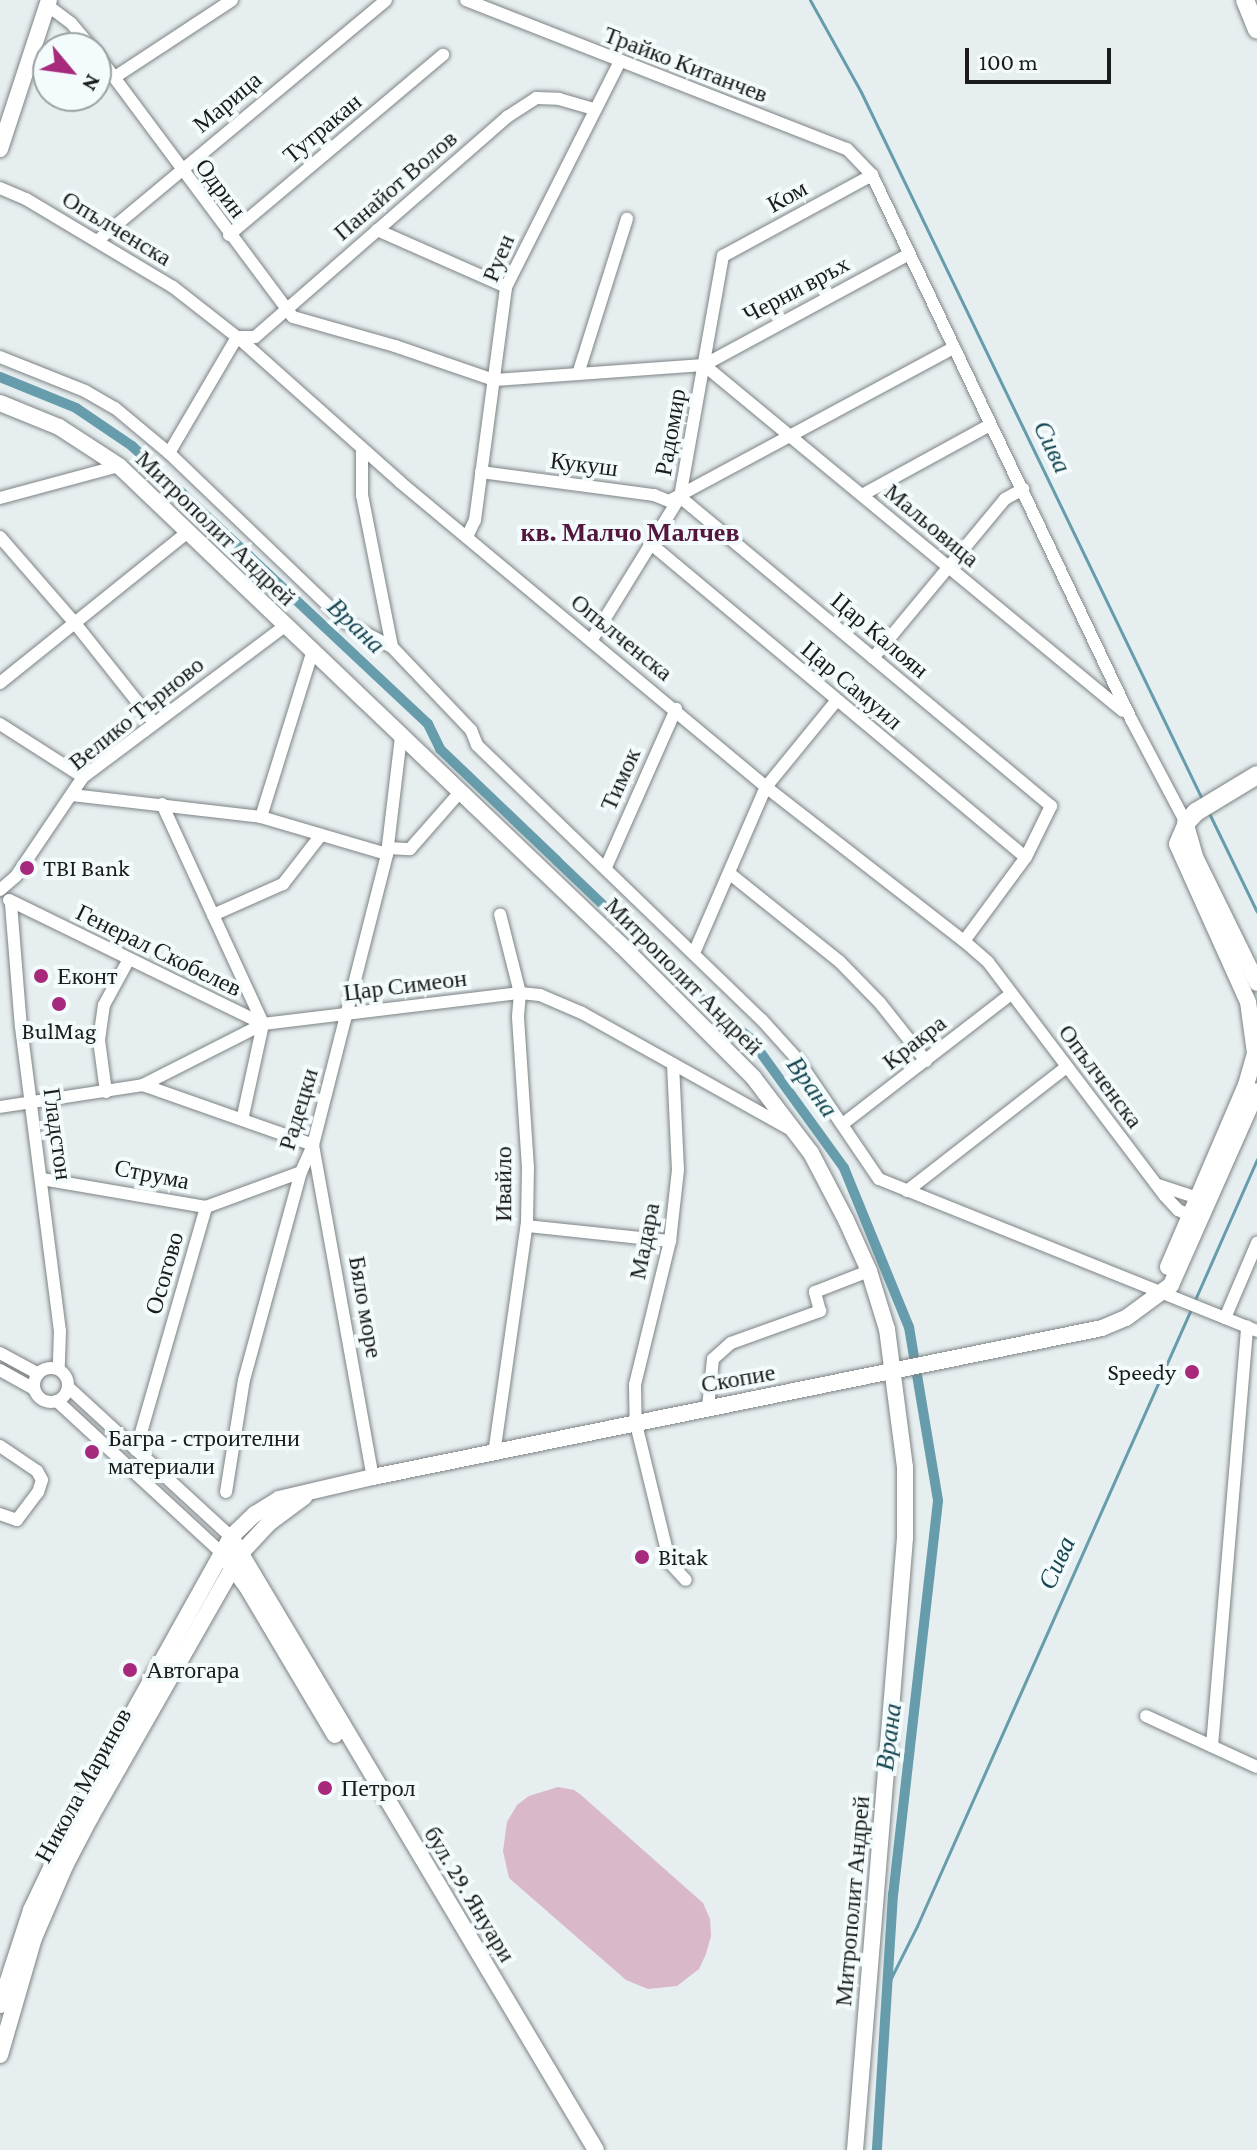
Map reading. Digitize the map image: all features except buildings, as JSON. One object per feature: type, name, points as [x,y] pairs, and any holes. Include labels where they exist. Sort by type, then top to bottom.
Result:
[{"type":"main road","points":[[1245,0],[1257,30]]},
{"type":"main road","points":[[1191,818],[1257,775]]},
{"type":"street","points":[[115,77],[232,0]]},
{"type":"street","name":"Марица","points":[[97,241],[386,0]]},
{"type":"street","name":"Трайко Китанчев","points":[[466,0],[847,149],[872,175]]},
{"type":"street","points":[[0,149],[48,2],[79,32]]},
{"type":"street","name":"Тутракан","points":[[229,235],[443,55]]},
{"type":"street","name":"Руен","points":[[467,537],[475,520],[506,287],[620,61]]},
{"type":"street","name":"Одрин","points":[[112,73],[180,170],[285,309]]},
{"type":"street","name":"Панайот Волов","points":[[237,337],[255,337],[527,103],[536,98],[559,99],[595,109]]},
{"type":"street","points":[[872,175],[1131,719],[1191,818],[1196,859],[1257,983]]},
{"type":"street","name":"Ком","points":[[723,256],[872,175]]},
{"type":"street","name":"Опълченска","points":[[0,188],[173,287],[237,337],[362,449],[766,787],[964,941],[988,962],[1172,1204],[1194,1218]]},
{"type":"street","points":[[578,374],[627,219]]},
{"type":"street","points":[[377,230],[506,287]]},
{"type":"street","name":"Черни връх","points":[[704,365],[909,254]]},
{"type":"street","name":"Радомир","points":[[591,641],[680,497],[723,256]]},
{"type":"street","points":[[285,309],[293,317],[395,346],[494,380],[704,365]]},
{"type":"street","name":"Митрополит Андрей","points":[[169,453],[237,337]]},
{"type":"street","points":[[680,497],[953,348]]},
{"type":"street","name":"Митрополит Андрей","points":[[0,357],[85,391],[115,408],[169,453],[346,623],[392,647],[471,730],[477,745],[694,953],[798,1060],[844,1123],[879,1179],[1252,1328]]},
{"type":"street","name":"Мальовица","points":[[704,365],[1108,695],[1131,719]]},
{"type":"street","name":"Митрополит Андрей","points":[[0,403],[59,427],[119,466],[753,1077],[797,1134],[833,1195],[869,1271],[898,1370],[905,1467],[905,1538],[855,2150]]},
{"type":"street","points":[[862,495],[990,425]]},
{"type":"street","points":[[362,449],[362,495],[392,647]]},
{"type":"street","points":[[0,498],[119,466]]},
{"type":"street","name":"Кукуш","points":[[481,472],[654,495],[669,501],[680,497]]},
{"type":"street","points":[[873,658],[1005,499],[1023,489]]},
{"type":"street","name":"Цар Калоян","points":[[680,497],[1051,806],[1026,857]]},
{"type":"street","points":[[0,683],[188,532]]},
{"type":"street","points":[[0,537],[74,622],[154,723]]},
{"type":"street","name":"Цар Самуил","points":[[651,544],[1026,857]]},
{"type":"street","name":"Велико Търново","points":[[1,889],[16,876],[83,777],[285,626]]},
{"type":"street","points":[[261,817],[312,653]]},
{"type":"street","points":[[694,953],[766,787],[837,700]]},
{"type":"street","name":"Тимок","points":[[606,867],[676,709]]},
{"type":"street","points":[[0,724],[83,777]]},
{"type":"street","name":"Радецки","points":[[226,1492],[244,1380],[301,1172],[313,1145],[388,851],[401,736]]},
{"type":"street","points":[[72,795],[261,817],[388,851],[410,849],[460,792]]},
{"type":"street","points":[[162,804],[263,1024],[242,1120]]},
{"type":"street","points":[[1170,1294],[1162,1282],[1202,1199],[1246,1085],[1255,1053],[1248,1002],[1177,844],[1191,818]]},
{"type":"street","points":[[213,915],[283,884],[321,835]]},
{"type":"street","points":[[964,941],[1026,857]]},
{"type":"street","points":[[729,873],[840,962],[880,1003],[926,1061]]},
{"type":"street","points":[[1,889],[11,904]]},
{"type":"street","name":"Генерал Скобелев","points":[[11,904],[263,1024]]},
{"type":"street","name":"Гладстон","points":[[11,904],[31,1103],[60,1331],[59,1369]]},
{"type":"street","name":"Ивайло","points":[[494,1454],[527,1226],[528,1168],[518,1016],[520,993],[500,914]]},
{"type":"street","points":[[106,1092],[99,1040],[104,1005],[129,959]]},
{"type":"street","name":"Цар Симеон","points":[[0,1107],[143,1085],[263,1024],[520,993],[540,995],[582,1013],[797,1134]]},
{"type":"street","name":"Кракра","points":[[844,1123],[1011,994]]},
{"type":"street","name":"Мадара","points":[[673,1064],[678,1170],[670,1241],[635,1385],[636,1424],[670,1563],[686,1580]]},
{"type":"street","points":[[907,1191],[1066,1067]]},
{"type":"street","points":[[143,1085],[313,1145]]},
{"type":"street","points":[[1202,1199],[1257,1091]]},
{"type":"street","name":"Бяло море","points":[[313,1145],[373,1477]]},
{"type":"street","name":"Осогово","points":[[136,1450],[206,1207],[301,1172]]},
{"type":"street","name":"Струма","points":[[42,1179],[206,1207]]},
{"type":"street","points":[[1158,1185],[1202,1199]]},
{"type":"street","points":[[527,1226],[670,1241]]},
{"type":"street","points":[[1225,1318],[1257,1243]]},
{"type":"street","points":[[708,1407],[713,1359],[731,1343],[820,1311],[815,1292],[869,1271]]},
{"type":"street","name":"Скопие","points":[[231,1537],[267,1505],[312,1491],[1102,1328],[1170,1294]]},
{"type":"street","points":[[1212,1746],[1252,1328]]},
{"type":"street","points":[[0,1353],[37,1373]]},
{"type":"street","points":[[37,1373],[50,1367],[59,1369],[66,1377],[68,1387],[231,1537]]},
{"type":"street","points":[[0,1370],[34,1389],[40,1399],[57,1401],[232,1557]]},
{"type":"street","points":[[34,1389],[37,1373]]},
{"type":"street","points":[[57,1401],[68,1387]]},
{"type":"street","points":[[0,1446],[37,1471],[42,1480],[38,1492],[17,1520],[0,1514]]},
{"type":"street","name":"Скопие","points":[[232,1557],[269,1523],[312,1491]]},
{"type":"street","name":"бул. 29. Януари","points":[[231,1537],[232,1557],[247,1587],[584,2150]]},
{"type":"street","name":"бул. 29. Януари","points":[[232,1557],[370,1775],[596,2150]]},
{"type":"street","name":"Никола Маринов","points":[[0,2055],[34,1938],[65,1866],[216,1595],[232,1557]]},
{"type":"street","name":"Никола Маринов","points":[[0,2005],[31,1910],[57,1854],[232,1557]]},
{"type":"street","points":[[216,1595],[225,1590],[247,1587]]},
{"type":"street","points":[[1146,1716],[1257,1767]]},
{"type":"shaded area","points":[[558,1787],[574,1790],[581,1795],[703,1903],[710,1919],[711,1936],[706,1954],[699,1969],[677,1986],[648,1989],[626,1980],[509,1878],[503,1851],[507,1822],[517,1805],[529,1796]]},
{"type":"waterway","name":"Сива","points":[[810,0],[861,92],[1203,801]]},
{"type":"waterway","name":"Врана","points":[[0,377],[76,408],[132,446],[428,724],[440,749],[707,1004],[750,1038],[844,1168],[909,1327],[938,1501],[893,1894],[877,2150]]},
{"type":"waterway","name":"Сива","points":[[1208,811],[1257,912]]},
{"type":"waterway","name":"Сива","points":[[1194,1302],[1257,1159]]},
{"type":"waterway","name":"Сива","points":[[889,1982],[917,1926],[1191,1309]]},
{"type":"place","name":"TBI Bank","points":[[27,868]]},
{"type":"place","name":"Еконт","points":[[41,976]]},
{"type":"place","name":"BulMag","points":[[59,1004]]},
{"type":"place","name":"Speedy","points":[[1192,1372]]},
{"type":"place","name":"Багра - строителни материали","points":[[92,1452]]},
{"type":"place","name":"Bitak","points":[[642,1557]]},
{"type":"place","name":"Автогара","points":[[130,1670]]},
{"type":"place","name":"Петрол","points":[[325,1788]]},
{"type":"district","name":"кв. Малчо Малчев","points":[[630,533]]}]
